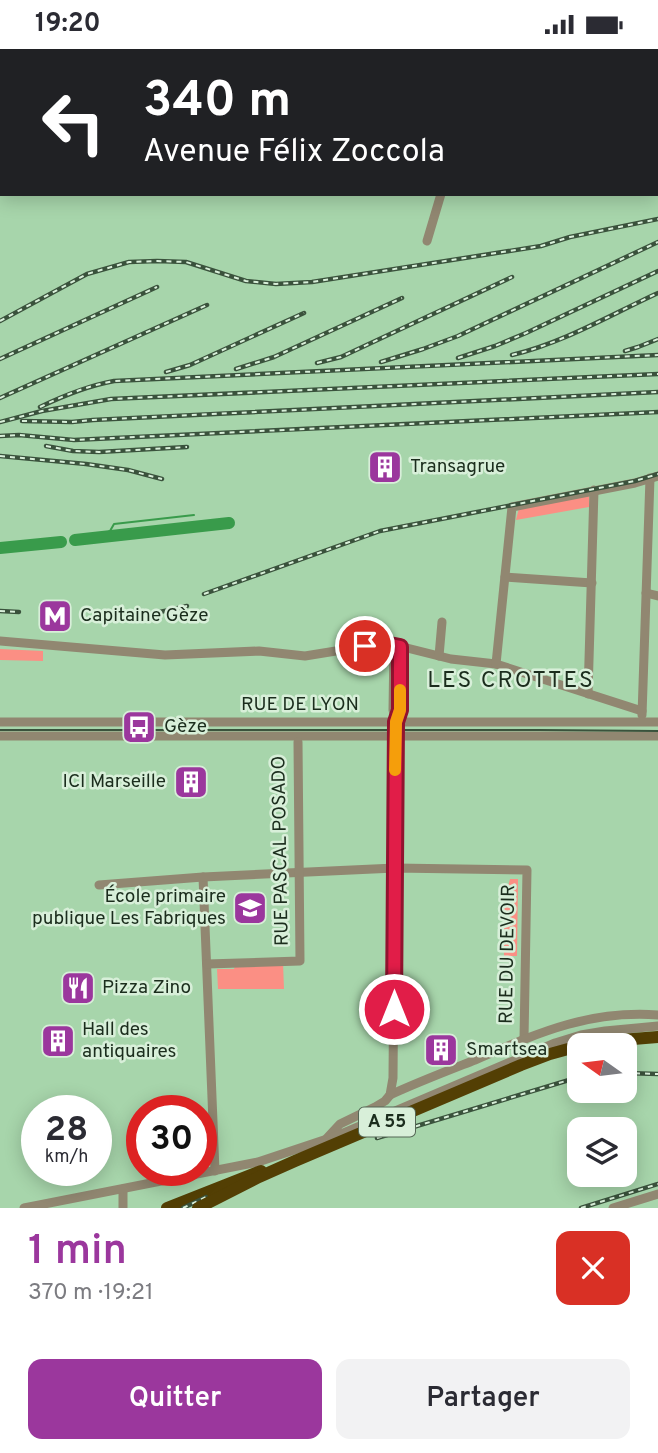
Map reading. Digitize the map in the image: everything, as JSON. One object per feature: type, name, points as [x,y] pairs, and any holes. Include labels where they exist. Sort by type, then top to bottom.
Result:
[{"type":"highway","points":[[637,1038],[658,1037]]},
{"type":"highway","points":[[637,1045],[658,1044]]},
{"type":"highway","name":"A 55","points":[[198,1208],[295,1161],[521,1065],[567,1050]]},
{"type":"highway","name":"A 55","points":[[213,1208],[261,1184],[499,1082],[567,1057]]},
{"type":"highway","points":[[167,1208],[238,1179],[295,1161]]},
{"type":"street","points":[[427,241],[441,196]]},
{"type":"street","points":[[496,664],[512,507],[654,477],[646,593],[641,736]]},
{"type":"street","points":[[588,694],[594,490]]},
{"type":"street","points":[[505,577],[592,583]]},
{"type":"street","points":[[646,593],[658,596]]},
{"type":"street","points":[[439,656],[442,622]]},
{"type":"street","points":[[0,641],[165,655],[259,651],[305,656],[379,643],[450,659],[496,664],[588,694],[658,722]]},
{"type":"street","points":[[390,1095],[393,1075],[396,722],[400,710],[397,646]]},
{"type":"street","name":"RUE DE LYON","points":[[0,722],[396,722],[642,716]]},
{"type":"street","name":"RUE DE LYON","points":[[0,736],[658,736]]},
{"type":"street","name":"RUE PASCAL POSADO","points":[[207,964],[300,961],[298,742]]},
{"type":"street","points":[[99,884],[395,868]]},
{"type":"street","name":"RUE DU DEVOIR","points":[[395,868],[527,870],[524,1039]]},
{"type":"street","points":[[203,877],[212,1095]]},
{"type":"street","points":[[326,1139],[340,1125],[375,1107],[390,1095],[524,1039],[568,1023],[609,1015],[658,1015]]},
{"type":"street","points":[[217,1171],[275,1158],[339,1135],[555,1043],[605,1031],[658,1026]]},
{"type":"street","points":[[24,1208],[138,1186]]},
{"type":"street","points":[[122,1189],[123,1208]]},
{"type":"street","points":[[613,1208],[658,1195]]},
{"type":"shaded area","points":[[589,495],[589,507],[516,520],[519,508]]},
{"type":"shaded area","points":[[0,649],[43,651],[43,661],[0,660]]},
{"type":"shaded area","points":[[510,879],[518,879],[517,956],[504,956],[504,902]]},
{"type":"shaded area","points":[[283,963],[284,989],[218,989],[217,969]]},
{"type":"waterway","points":[[99,537],[110,531],[114,524],[194,515]]},
{"type":"waterway","points":[[75,540],[229,523]]},
{"type":"waterway","points":[[0,548],[61,542]]},
{"type":"tram line","points":[[0,730],[658,731]]},
{"type":"railway","points":[[0,321],[87,274],[129,262],[186,262],[246,281],[276,284],[312,282],[541,246],[570,237],[658,219]]},
{"type":"railway","points":[[381,362],[458,336],[658,242]]},
{"type":"railway","points":[[458,358],[526,333],[658,271]]},
{"type":"railway","points":[[317,363],[341,357],[512,277]]},
{"type":"railway","points":[[0,359],[157,287]]},
{"type":"railway","points":[[512,355],[568,336],[658,293]]},
{"type":"railway","points":[[236,369],[274,357],[402,298]]},
{"type":"railway","points":[[0,398],[207,305]]},
{"type":"railway","points":[[166,372],[190,365],[304,313]]},
{"type":"railway","points":[[625,351],[658,339]]},
{"type":"railway","points":[[40,407],[76,391],[114,381],[658,355]]},
{"type":"railway","points":[[0,422],[42,411],[111,399],[658,374]]},
{"type":"railway","points":[[22,421],[72,422],[658,392]]},
{"type":"railway","points":[[0,436],[74,440],[658,412]]},
{"type":"railway","points":[[46,446],[99,452],[187,447]]},
{"type":"railway","points":[[0,456],[86,464],[128,470],[162,479]]},
{"type":"railway","points":[[204,594],[380,531],[635,481],[658,474]]},
{"type":"railway","points":[[96,617],[142,615],[187,606]]},
{"type":"railway","points":[[0,611],[19,612]]},
{"type":"railway","points":[[637,1073],[658,1074]]},
{"type":"railway","points":[[377,1138],[567,1081]]},
{"type":"railway","points":[[581,1208],[658,1184]]},
{"type":"railway","points":[[183,1208],[206,1197]]},
{"type":"slow traffic","points":[[395,770],[400,690]]},
{"type":"place","name":"Transagrue","points":[[385,467]]},
{"type":"place","name":"Capitaine Gèze","points":[[55,616]]},
{"type":"place","name":"Gèze","points":[[139,727]]},
{"type":"place","name":"ICI Marseille","points":[[191,782]]},
{"type":"place","name":"École primaire publique Les Fabriques","points":[[250,908]]},
{"type":"place","name":"Pizza Zino","points":[[78,988]]},
{"type":"place","name":"Hall des antiquaires","points":[[58,1041]]},
{"type":"place","name":"Smartsea","points":[[441,1050]]},
{"type":"district","name":"LES CROTTES","points":[[511,681]]},
{"type":"route","points":[[365,646],[379,643],[400,647],[400,710],[396,722],[394,1009]]}]
